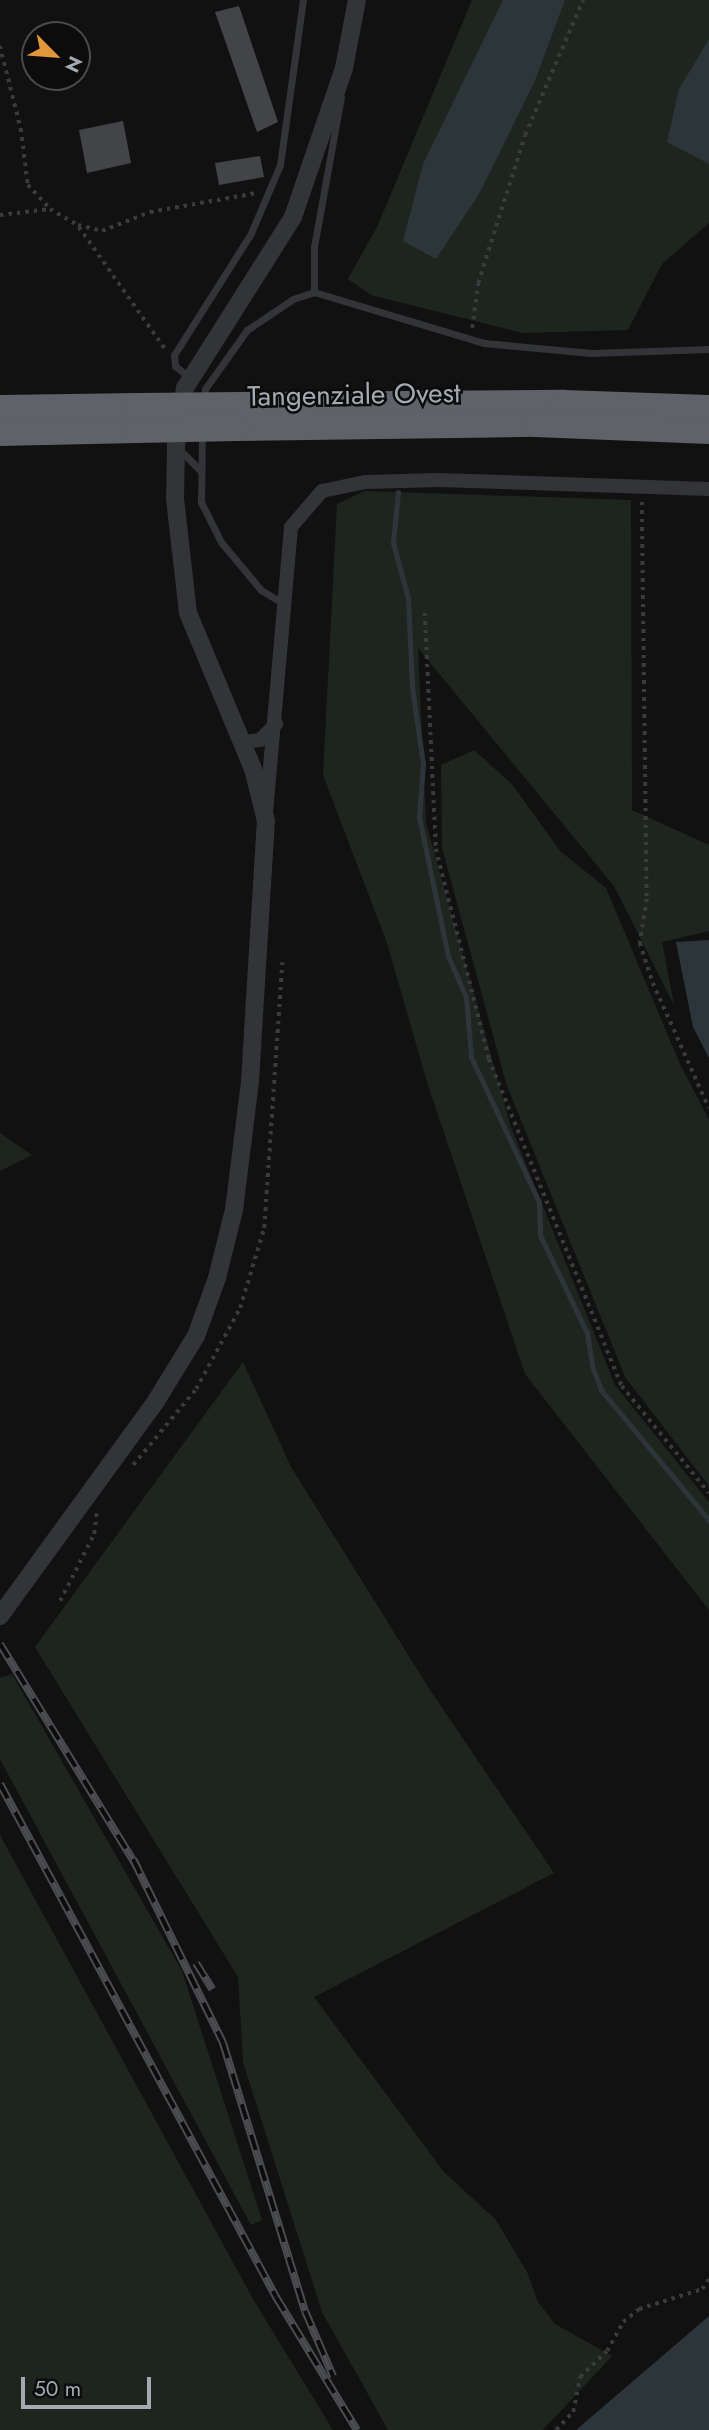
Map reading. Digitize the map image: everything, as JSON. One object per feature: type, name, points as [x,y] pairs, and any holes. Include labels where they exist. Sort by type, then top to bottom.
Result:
[{"type":"highway","name":"Tangenziale Ovest","points":[[0,433],[137,418],[564,402],[709,408]]},
{"type":"highway","name":"Tangenziale Ovest","points":[[0,408],[137,418]]},
{"type":"highway","name":"Tangenziale Ovest","points":[[239,416],[709,431]]},
{"type":"street","points":[[265,821],[242,742],[188,613],[175,499],[176,446],[190,378],[293,217],[344,68],[357,0]]},
{"type":"street","points":[[0,1616],[100,1478],[196,1336],[217,1278],[234,1210],[250,1081],[265,821],[276,724],[283,603],[291,527],[322,491],[366,482],[439,480],[709,489]]},
{"type":"street","points":[[242,742],[260,740],[276,724]]},
{"type":"lane","points":[[190,378],[175,366],[174,355],[251,233],[280,165],[303,0]]},
{"type":"lane","points":[[314,292],[314,247],[332,167],[344,68]]},
{"type":"lane","points":[[283,603],[261,590],[221,542],[201,502],[200,470],[205,389],[247,330],[293,299],[314,292],[484,343],[592,353],[709,349]]},
{"type":"lane","points":[[176,446],[200,470]]},
{"type":"path","points":[[471,337],[478,283],[525,135],[583,0]]},
{"type":"path","points":[[0,46],[19,117],[28,185],[50,209],[78,225],[102,231],[150,212],[270,191]]},
{"type":"path","points":[[0,215],[50,209]]},
{"type":"path","points":[[78,225],[162,347],[174,355]]},
{"type":"path","points":[[643,486],[647,899],[640,943],[653,983],[709,1108]]},
{"type":"path","points":[[425,613],[436,849],[489,1059],[622,1386],[709,1493]]},
{"type":"path","points":[[60,1601],[94,1534],[100,1478]]},
{"type":"path","points":[[556,2430],[573,2412],[580,2377],[607,2351],[624,2322],[639,2309],[702,2289],[709,2279]]},
{"type":"shaded area","points":[[472,0],[709,0],[709,223],[662,264],[628,330],[523,333],[371,295],[348,279],[378,225]]},
{"type":"shaded area","points":[[503,0],[565,0],[534,83],[479,194],[436,259],[403,241],[423,164]]},
{"type":"shaded area","points":[[709,39],[709,164],[667,142],[679,89]]},
{"type":"shaded area","points":[[365,491],[631,500],[632,810],[709,845],[709,931],[662,942],[674,1005],[614,886],[418,648],[426,823],[511,1127],[615,1385],[709,1502],[709,1610],[525,1374],[427,1082],[387,943],[323,775],[337,504]]},
{"type":"shaded area","points":[[474,750],[512,784],[560,851],[606,888],[680,1064],[709,1120],[709,1486],[625,1377],[506,1083],[442,848],[441,765]]},
{"type":"shaded area","points":[[709,940],[709,1058],[693,1027],[676,942]]},
{"type":"shaded area","points":[[0,1133],[32,1155],[0,1171]]},
{"type":"shaded area","points":[[243,1362],[291,1467],[430,1690],[554,1873],[314,1997],[444,2172],[496,2220],[527,2272],[538,2302],[555,2324],[612,2356],[543,2430],[388,2430],[322,2312],[243,2062],[238,1977],[35,1647]]},
{"type":"shaded area","points":[[12,1674],[182,1971],[262,2220],[251,2225],[0,1759],[0,1678]]},
{"type":"shaded area","points":[[0,1835],[253,2299],[333,2430],[0,2430]]},
{"type":"shaded area","points":[[709,2316],[709,2430],[576,2430]]},
{"type":"building","points":[[239,6],[278,122],[257,132],[215,12]]},
{"type":"building","points":[[123,121],[131,163],[87,173],[79,130]]},
{"type":"building","points":[[260,156],[264,177],[219,185],[215,163]]},
{"type":"waterway","points":[[398,492],[393,543],[408,598],[412,687],[423,764],[419,817],[448,956],[466,997],[471,1057],[539,1202],[540,1235],[587,1333],[592,1366],[601,1390],[709,1520]]},
{"type":"railway","points":[[0,1644],[138,1868]]},
{"type":"railway","points":[[0,1784],[276,2297],[357,2430]]},
{"type":"railway","points":[[133,1859],[223,2043],[305,2311],[333,2376]]},
{"type":"railway","points":[[196,1963],[212,1989]]}]
